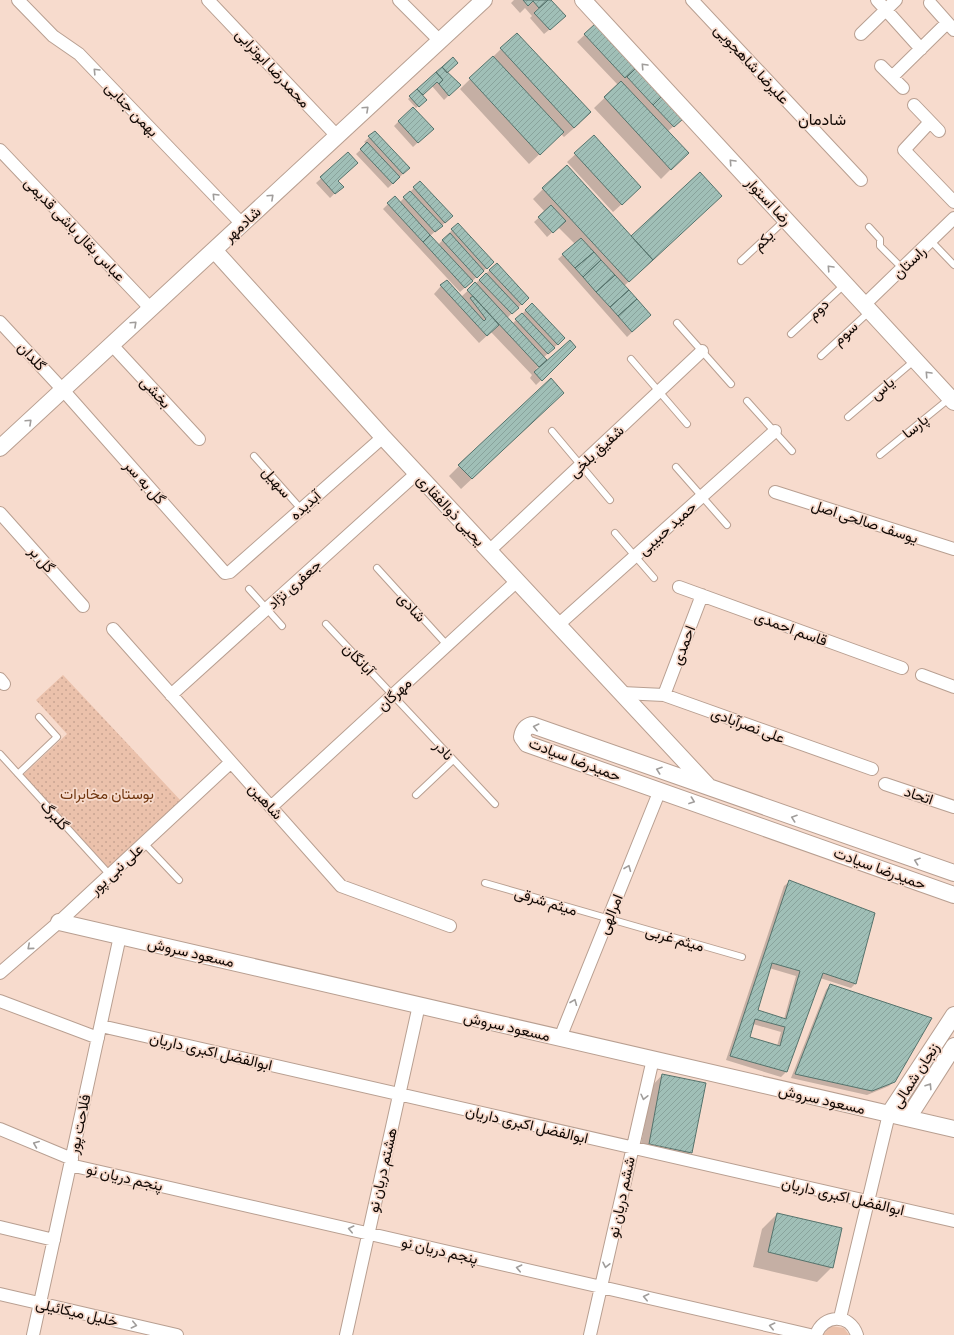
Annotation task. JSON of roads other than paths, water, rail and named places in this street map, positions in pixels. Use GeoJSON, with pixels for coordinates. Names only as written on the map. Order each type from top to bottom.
{"type":"FeatureCollection","features":[{"type":"Feature","properties":{"kind":"street","name":"بهمن جنابی"},"geometry":{"type":"LineString","coordinates":[[18,0],[53,36],[79,54],[242,224]]}},
{"type":"Feature","properties":{"kind":"street","name":"محمدرضا ابوترابی"},"geometry":{"type":"LineString","coordinates":[[208,0],[337,136]]}},
{"type":"Feature","properties":{"kind":"street"},"geometry":{"type":"LineString","coordinates":[[399,0],[440,41]]}},
{"type":"Feature","properties":{"kind":"street","name":"شادمهر"},"geometry":{"type":"LineString","coordinates":[[0,448],[484,0]]}},
{"type":"Feature","properties":{"kind":"street","name":"رضا استوار"},"geometry":{"type":"LineString","coordinates":[[583,0],[952,400]]}},
{"type":"Feature","properties":{"kind":"street","name":"علیرضا شاهجویی"},"geometry":{"type":"LineString","coordinates":[[692,0],[861,180]]}},
{"type":"Feature","properties":{"kind":"street"},"geometry":{"type":"LineString","coordinates":[[876,0],[921,49]]}},
{"type":"Feature","properties":{"kind":"street"},"geometry":{"type":"LineString","coordinates":[[861,34],[896,0]]}},
{"type":"Feature","properties":{"kind":"street"},"geometry":{"type":"LineString","coordinates":[[892,77],[921,49],[951,27],[930,3]]}},
{"type":"Feature","properties":{"kind":"street"},"geometry":{"type":"LineString","coordinates":[[881,66],[903,88]]}},
{"type":"Feature","properties":{"kind":"street"},"geometry":{"type":"LineString","coordinates":[[914,105],[939,131]]}},
{"type":"Feature","properties":{"kind":"street"},"geometry":{"type":"LineString","coordinates":[[930,122],[904,150],[954,202]]}},
{"type":"Feature","properties":{"kind":"street","name":"عباس بقال باشی قدیمی"},"geometry":{"type":"LineString","coordinates":[[0,150],[151,309]]}},
{"type":"Feature","properties":{"kind":"street","name":"راستان"},"geometry":{"type":"LineString","coordinates":[[867,308],[902,268],[954,218]]}},
{"type":"Feature","properties":{"kind":"street","name":"یحیی ذوالفقاری"},"geometry":{"type":"LineString","coordinates":[[214,250],[383,437],[622,693],[688,774],[710,788]]}},
{"type":"Feature","properties":{"kind":"street","name":"گلدان"},"geometry":{"type":"LineString","coordinates":[[0,322],[63,390]]}},
{"type":"Feature","properties":{"kind":"street","name":"بخشی"},"geometry":{"type":"LineString","coordinates":[[112,344],[199,439]]}},
{"type":"Feature","properties":{"kind":"street","name":"شفیق بلخی"},"geometry":{"type":"LineString","coordinates":[[489,551],[702,351]]}},
{"type":"Feature","properties":{"kind":"street","name":"گل به سر"},"geometry":{"type":"LineString","coordinates":[[63,390],[228,573]]}},
{"type":"Feature","properties":{"kind":"street","name":"حمید حبیبی"},"geometry":{"type":"LineString","coordinates":[[558,625],[775,431]]}},
{"type":"Feature","properties":{"kind":"street","name":"آبدیده"},"geometry":{"type":"LineString","coordinates":[[228,573],[383,437]]}},
{"type":"Feature","properties":{"kind":"street","name":"جعفری نژاد"},"geometry":{"type":"LineString","coordinates":[[172,695],[417,473]]}},
{"type":"Feature","properties":{"kind":"street","name":"یوسف صالحی اصل"},"geometry":{"type":"LineString","coordinates":[[775,492],[954,550]]}},
{"type":"Feature","properties":{"kind":"street","name":"گل بر"},"geometry":{"type":"LineString","coordinates":[[0,513],[83,606]]}},
{"type":"Feature","properties":{"kind":"street","name":"مهرگان"},"geometry":{"type":"LineString","coordinates":[[271,807],[517,581]]}},
{"type":"Feature","properties":{"kind":"street","name":"قاسم احمدی"},"geometry":{"type":"LineString","coordinates":[[679,587],[902,668]]}},
{"type":"Feature","properties":{"kind":"street","name":"احمدی"},"geometry":{"type":"LineString","coordinates":[[664,695],[702,595]]}},
{"type":"Feature","properties":{"kind":"street","name":"شاهین"},"geometry":{"type":"LineString","coordinates":[[113,629],[341,886],[450,926]]}},
{"type":"Feature","properties":{"kind":"street"},"geometry":{"type":"LineString","coordinates":[[922,675],[954,687]]}},
{"type":"Feature","properties":{"kind":"street","name":"علی نصرآبادی"},"geometry":{"type":"LineString","coordinates":[[622,693],[664,695],[872,769]]}},
{"type":"Feature","properties":{"kind":"street","name":"حمیدرضا سیادت"},"geometry":{"type":"LineString","coordinates":[[688,774],[532,725],[526,728],[523,732],[522,737],[527,744],[954,895]]}},
{"type":"Feature","properties":{"kind":"street","name":"علی نبی پور"},"geometry":{"type":"LineString","coordinates":[[0,973],[59,922],[231,762]]}},
{"type":"Feature","properties":{"kind":"street","name":"اتحاد"},"geometry":{"type":"LineString","coordinates":[[885,784],[954,806]]}},
{"type":"Feature","properties":{"kind":"street","name":"حمیدرضا سیادت"},"geometry":{"type":"LineString","coordinates":[[710,788],[954,873]]}},
{"type":"Feature","properties":{"kind":"street","name":"امرالهی"},"geometry":{"type":"LineString","coordinates":[[560,1038],[660,790]]}},
{"type":"Feature","properties":{"kind":"street","name":"مسعود سروش"},"geometry":{"type":"LineString","coordinates":[[59,922],[954,1129]]}},
{"type":"Feature","properties":{"kind":"street","name":"فلاحت پور"},"geometry":{"type":"LineString","coordinates":[[33,1335],[120,936]]}},
{"type":"Feature","properties":{"kind":"street","name":"ابوالفضل اکبری داریان"},"geometry":{"type":"LineString","coordinates":[[0,1001],[99,1032],[399,1094],[954,1221]]}},
{"type":"Feature","properties":{"kind":"street","name":"هشتم دریان‌ نو"},"geometry":{"type":"LineString","coordinates":[[346,1335],[419,1005]]}},
{"type":"Feature","properties":{"kind":"street","name":"زنجان شمالی"},"geometry":{"type":"LineString","coordinates":[[889,1114],[954,1015]]}},
{"type":"Feature","properties":{"kind":"street","name":"زنجان شمالی"},"geometry":{"type":"LineString","coordinates":[[908,1118],[954,1046]]}},
{"type":"Feature","properties":{"kind":"street","name":"ششم دریان‌ نو"},"geometry":{"type":"LineString","coordinates":[[590,1335],[653,1059]]}},
{"type":"Feature","properties":{"kind":"street"},"geometry":{"type":"LineString","coordinates":[[840,1318],[889,1114]]}},
{"type":"Feature","properties":{"kind":"street","name":"پنجم دریان‌ نو"},"geometry":{"type":"LineString","coordinates":[[0,1129],[71,1162],[368,1233],[810,1335]]}},
{"type":"Feature","properties":{"kind":"street"},"geometry":{"type":"LineString","coordinates":[[0,1227],[54,1240]]}},
{"type":"Feature","properties":{"kind":"street","name":"خلیل میکائیلی"},"geometry":{"type":"LineString","coordinates":[[0,1294],[177,1335]]}},
{"type":"Feature","properties":{"kind":"street"},"geometry":{"type":"LineString","coordinates":[[816,1335],[822,1325],[827,1321],[840,1318],[852,1324],[857,1335]]}},
{"type":"Feature","properties":{"kind":"lane","name":"یکم"},"geometry":{"type":"LineString","coordinates":[[741,261],[785,219]]}},
{"type":"Feature","properties":{"kind":"lane"},"geometry":{"type":"LineString","coordinates":[[869,228],[880,239],[880,246],[902,268]]}},
{"type":"Feature","properties":{"kind":"lane"},"geometry":{"type":"LineString","coordinates":[[930,241],[954,265]]}},
{"type":"Feature","properties":{"kind":"lane","name":"دوم"},"geometry":{"type":"LineString","coordinates":[[791,334],[845,284]]}},
{"type":"Feature","properties":{"kind":"lane","name":"سوم"},"geometry":{"type":"LineString","coordinates":[[821,356],[867,308]]}},
{"type":"Feature","properties":{"kind":"lane"},"geometry":{"type":"LineString","coordinates":[[677,323],[731,384]]}},
{"type":"Feature","properties":{"kind":"lane"},"geometry":{"type":"LineString","coordinates":[[631,359],[687,424]]}},
{"type":"Feature","properties":{"kind":"lane","name":"یاس"},"geometry":{"type":"LineString","coordinates":[[848,417],[915,360]]}},
{"type":"Feature","properties":{"kind":"lane","name":"پارسا"},"geometry":{"type":"LineString","coordinates":[[880,454],[952,400]]}},
{"type":"Feature","properties":{"kind":"lane"},"geometry":{"type":"LineString","coordinates":[[747,402],[792,451]]}},
{"type":"Feature","properties":{"kind":"lane"},"geometry":{"type":"LineString","coordinates":[[552,431],[610,500]]}},
{"type":"Feature","properties":{"kind":"lane","name":"سهیل"},"geometry":{"type":"LineString","coordinates":[[254,456],[300,509]]}},
{"type":"Feature","properties":{"kind":"lane"},"geometry":{"type":"LineString","coordinates":[[676,467],[727,525]]}},
{"type":"Feature","properties":{"kind":"lane"},"geometry":{"type":"LineString","coordinates":[[615,533],[654,578]]}},
{"type":"Feature","properties":{"kind":"lane","name":"شادی"},"geometry":{"type":"LineString","coordinates":[[377,568],[447,645]]}},
{"type":"Feature","properties":{"kind":"lane"},"geometry":{"type":"LineString","coordinates":[[250,590],[282,626]]}},
{"type":"Feature","properties":{"kind":"lane","name":"آبانگان"},"geometry":{"type":"LineString","coordinates":[[326,624],[393,695]]}},
{"type":"Feature","properties":{"kind":"lane","name":"نادر"},"geometry":{"type":"LineString","coordinates":[[393,695],[495,804]]}},
{"type":"Feature","properties":{"kind":"lane"},"geometry":{"type":"LineString","coordinates":[[18,774],[57,737],[39,717]]}},
{"type":"Feature","properties":{"kind":"lane","name":"گلبرگ"},"geometry":{"type":"LineString","coordinates":[[0,754],[110,875]]}},
{"type":"Feature","properties":{"kind":"lane"},"geometry":{"type":"LineString","coordinates":[[416,795],[453,760]]}},
{"type":"Feature","properties":{"kind":"lane"},"geometry":{"type":"LineString","coordinates":[[144,842],[179,880]]}},
{"type":"Feature","properties":{"kind":"lane","name":"میثم شرقی"},"geometry":{"type":"LineString","coordinates":[[484,882],[608,920]]}},
{"type":"Feature","properties":{"kind":"lane","name":"میثم غربی"},"geometry":{"type":"LineString","coordinates":[[608,920],[742,957]]}},
{"type":"Feature","properties":{"kind":"district","name":"شادمان"},"geometry":{"type":"Point","coordinates":[822,119]}},
{"type":"Feature","properties":{"kind":"park label","name":"بوستان مخابرات"},"geometry":{"type":"Point","coordinates":[107,793]}}]}
